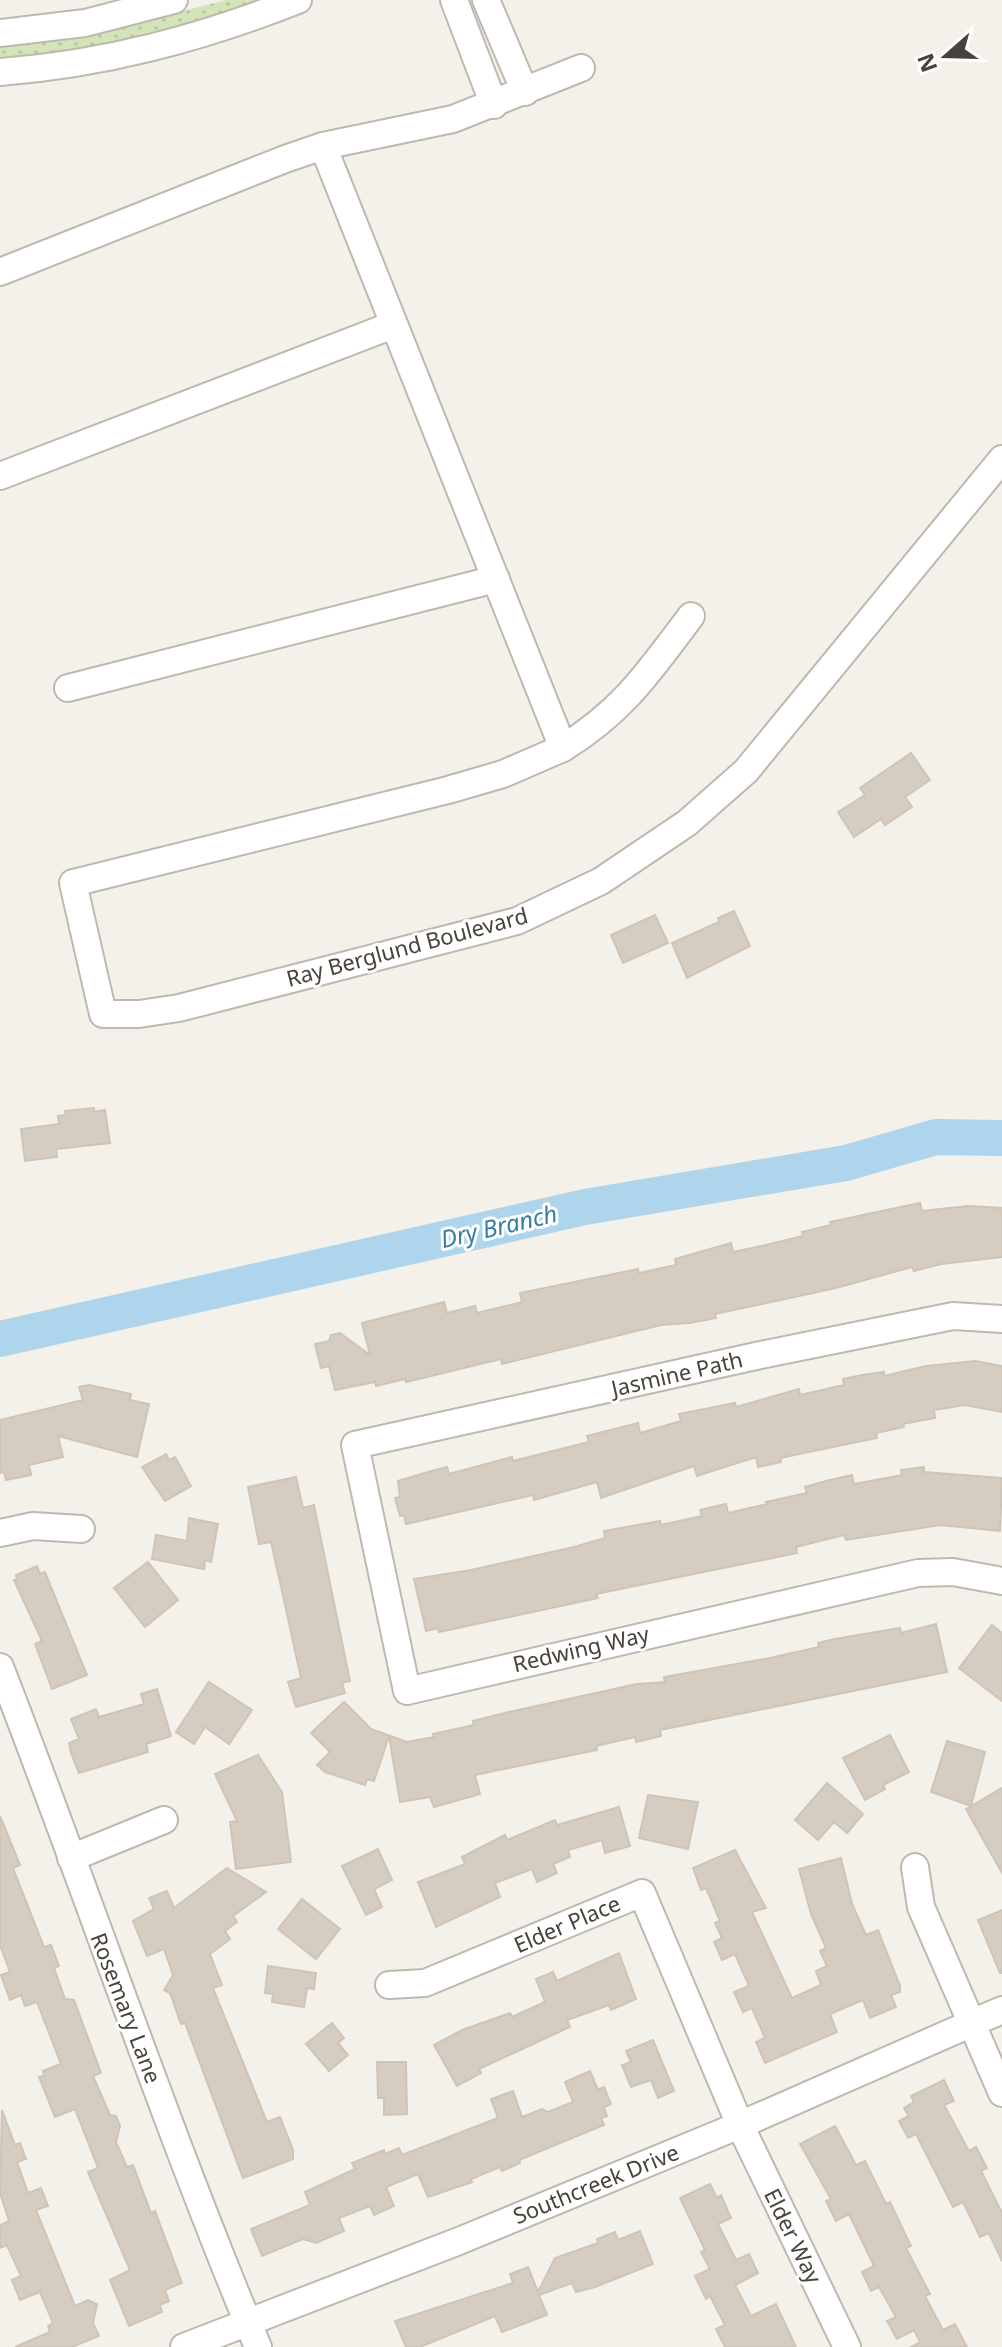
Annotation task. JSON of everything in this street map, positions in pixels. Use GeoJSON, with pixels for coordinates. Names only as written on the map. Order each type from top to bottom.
{"type":"FeatureCollection","features":[{"type":"Feature","properties":{"kind":"street"},"geometry":{"type":"LineString","coordinates":[[0,33],[85,23],[174,0]]}},
{"type":"Feature","properties":{"kind":"street"},"geometry":{"type":"LineString","coordinates":[[0,72],[124,56],[180,42],[298,0]]}},
{"type":"Feature","properties":{"kind":"street"},"geometry":{"type":"LineString","coordinates":[[454,0],[494,105]]}},
{"type":"Feature","properties":{"kind":"street"},"geometry":{"type":"LineString","coordinates":[[486,0],[525,92]]}},
{"type":"Feature","properties":{"kind":"street"},"geometry":{"type":"LineString","coordinates":[[471,41],[498,30]]}},
{"type":"Feature","properties":{"kind":"street"},"geometry":{"type":"LineString","coordinates":[[0,272],[323,146],[453,119],[581,68]]}},
{"type":"Feature","properties":{"kind":"street"},"geometry":{"type":"LineString","coordinates":[[323,146],[563,748],[599,725],[630,696],[691,616]]}},
{"type":"Feature","properties":{"kind":"street"},"geometry":{"type":"LineString","coordinates":[[0,476],[393,325]]}},
{"type":"Feature","properties":{"kind":"street","name":"Ray Berglund Boulevard"},"geometry":{"type":"LineString","coordinates":[[563,748],[537,762],[475,782],[73,883],[103,1014],[139,1014],[179,1008],[517,921],[601,881],[687,823],[746,771],[1002,459]]}},
{"type":"Feature","properties":{"kind":"street"},"geometry":{"type":"LineString","coordinates":[[68,688],[496,579]]}},
{"type":"Feature","properties":{"kind":"street","name":"Jasmine Path"},"geometry":{"type":"LineString","coordinates":[[355,1445],[756,1356],[953,1316],[1002,1319]]}},
{"type":"Feature","properties":{"kind":"street","name":"Redwing Way"},"geometry":{"type":"LineString","coordinates":[[355,1445],[407,1691],[918,1573],[953,1572],[1002,1581]]}},
{"type":"Feature","properties":{"kind":"street"},"geometry":{"type":"LineString","coordinates":[[0,1533],[33,1526],[81,1529]]}},
{"type":"Feature","properties":{"kind":"street","name":"Rosemary Lane"},"geometry":{"type":"LineString","coordinates":[[0,1667],[258,2347]]}},
{"type":"Feature","properties":{"kind":"street"},"geometry":{"type":"LineString","coordinates":[[71,1858],[164,1820]]}},
{"type":"Feature","properties":{"kind":"street"},"geometry":{"type":"LineString","coordinates":[[915,1867],[921,1907],[1002,2093]]}},
{"type":"Feature","properties":{"kind":"street","name":"Elder Place"},"geometry":{"type":"LineString","coordinates":[[389,1985],[425,1983],[642,1893],[740,2125]]}},
{"type":"Feature","properties":{"kind":"street","name":"Southcreek Drive"},"geometry":{"type":"LineString","coordinates":[[184,2347],[459,2241],[740,2125],[1002,2010]]}},
{"type":"Feature","properties":{"kind":"street","name":"Elder Way"},"geometry":{"type":"LineString","coordinates":[[740,2125],[847,2347]]}},
{"type":"Feature","properties":{"kind":"green space"},"geometry":{"type":"Polygon","coordinates":[[[226,0],[275,0],[102,50],[0,61],[0,46],[120,27],[226,0]]]}},
{"type":"Feature","properties":{"kind":"building"},"geometry":{"type":"Polygon","coordinates":[[[911,753],[930,780],[905,797],[912,807],[885,825],[881,819],[854,837],[838,812],[865,795],[860,788],[911,753]]]}},
{"type":"Feature","properties":{"kind":"building"},"geometry":{"type":"Polygon","coordinates":[[[734,911],[750,946],[687,978],[672,943],[719,922],[718,918],[734,911]]]}},
{"type":"Feature","properties":{"kind":"building"},"geometry":{"type":"Polygon","coordinates":[[[655,915],[668,943],[623,963],[611,935],[655,915]]]}},
{"type":"Feature","properties":{"kind":"building"},"geometry":{"type":"Polygon","coordinates":[[[94,1108],[94,1112],[105,1110],[110,1143],[56,1149],[57,1157],[25,1161],[21,1129],[59,1124],[58,1116],[66,1115],[65,1111],[94,1108]]]}},
{"type":"Feature","properties":{"kind":"building"},"geometry":{"type":"Polygon","coordinates":[[[920,1203],[922,1211],[968,1206],[1002,1208],[1002,1257],[941,1264],[914,1271],[912,1267],[836,1288],[715,1314],[716,1318],[661,1325],[502,1364],[501,1359],[406,1382],[405,1379],[376,1386],[375,1382],[335,1390],[329,1366],[321,1368],[315,1344],[329,1341],[331,1335],[340,1333],[370,1355],[362,1323],[444,1302],[447,1313],[475,1306],[477,1313],[522,1302],[520,1293],[638,1269],[639,1273],[676,1265],[675,1259],[731,1243],[733,1252],[766,1245],[803,1236],[802,1232],[831,1225],[830,1222],[920,1203]]]}},
{"type":"Feature","properties":{"kind":"building"},"geometry":{"type":"Polygon","coordinates":[[[975,1361],[1002,1366],[1002,1412],[965,1405],[934,1410],[935,1418],[876,1433],[877,1438],[780,1458],[781,1462],[758,1467],[756,1457],[697,1476],[694,1466],[601,1498],[597,1482],[534,1500],[533,1495],[406,1524],[404,1515],[400,1516],[395,1498],[400,1497],[398,1481],[447,1467],[449,1474],[512,1457],[513,1461],[589,1442],[587,1436],[638,1423],[640,1433],[681,1421],[679,1414],[735,1403],[736,1407],[799,1389],[800,1395],[844,1385],[843,1379],[862,1375],[884,1372],[884,1376],[926,1366],[975,1361]]]}},
{"type":"Feature","properties":{"kind":"building"},"geometry":{"type":"Polygon","coordinates":[[[89,1385],[131,1394],[130,1400],[149,1404],[137,1457],[58,1436],[63,1457],[29,1465],[31,1475],[6,1480],[4,1472],[0,1473],[0,1420],[83,1400],[79,1387],[89,1385]]]}},
{"type":"Feature","properties":{"kind":"building"},"geometry":{"type":"Polygon","coordinates":[[[166,1454],[169,1460],[175,1457],[191,1486],[165,1501],[142,1467],[166,1454]]]}},
{"type":"Feature","properties":{"kind":"building"},"geometry":{"type":"Polygon","coordinates":[[[924,1467],[924,1472],[1002,1478],[1000,1531],[940,1525],[846,1540],[844,1535],[796,1547],[797,1553],[596,1594],[598,1598],[439,1632],[438,1628],[426,1631],[414,1579],[574,1547],[605,1538],[604,1531],[660,1521],[661,1525],[702,1516],[700,1510],[726,1504],[728,1513],[767,1504],[807,1493],[805,1487],[852,1475],[854,1484],[902,1475],[901,1470],[924,1467]]]}},
{"type":"Feature","properties":{"kind":"building"},"geometry":{"type":"Polygon","coordinates":[[[296,1477],[303,1508],[314,1505],[350,1681],[342,1683],[345,1693],[296,1707],[288,1682],[301,1678],[271,1542],[259,1544],[248,1487],[296,1477]]]}},
{"type":"Feature","properties":{"kind":"building"},"geometry":{"type":"Polygon","coordinates":[[[189,1518],[218,1524],[211,1562],[205,1560],[204,1569],[152,1559],[156,1535],[187,1541],[189,1518]]]}},
{"type":"Feature","properties":{"kind":"building"},"geometry":{"type":"Polygon","coordinates":[[[148,1562],[178,1600],[145,1627],[114,1588],[148,1562]]]}},
{"type":"Feature","properties":{"kind":"building"},"geometry":{"type":"Polygon","coordinates":[[[37,1566],[40,1574],[45,1572],[87,1675],[52,1689],[35,1644],[42,1641],[14,1580],[17,1579],[16,1575],[37,1566]]]}},
{"type":"Feature","properties":{"kind":"building"},"geometry":{"type":"Polygon","coordinates":[[[936,1624],[947,1672],[660,1730],[661,1736],[636,1742],[635,1737],[596,1746],[597,1750],[475,1775],[480,1794],[434,1807],[430,1797],[400,1802],[389,1736],[374,1781],[367,1779],[365,1785],[325,1772],[317,1765],[330,1752],[311,1733],[344,1702],[371,1729],[407,1742],[434,1737],[433,1734],[474,1725],[473,1721],[509,1712],[637,1684],[665,1682],[664,1677],[770,1658],[819,1647],[818,1643],[835,1639],[900,1628],[901,1633],[936,1624]]]}},
{"type":"Feature","properties":{"kind":"building"},"geometry":{"type":"Polygon","coordinates":[[[992,1625],[1002,1633],[1002,1701],[959,1668],[992,1625]]]}},
{"type":"Feature","properties":{"kind":"building"},"geometry":{"type":"Polygon","coordinates":[[[209,1682],[252,1710],[229,1744],[205,1727],[194,1744],[176,1732],[209,1682]]]}},
{"type":"Feature","properties":{"kind":"building"},"geometry":{"type":"Polygon","coordinates":[[[157,1689],[171,1736],[146,1744],[148,1752],[79,1773],[69,1743],[79,1739],[71,1719],[96,1709],[99,1717],[144,1704],[141,1694],[157,1689]]]}},
{"type":"Feature","properties":{"kind":"building"},"geometry":{"type":"Polygon","coordinates":[[[890,1735],[909,1772],[883,1785],[885,1789],[865,1800],[843,1758],[890,1735]]]}},
{"type":"Feature","properties":{"kind":"building"},"geometry":{"type":"Polygon","coordinates":[[[947,1741],[985,1752],[971,1806],[931,1792],[947,1741]]]}},
{"type":"Feature","properties":{"kind":"building"},"geometry":{"type":"Polygon","coordinates":[[[258,1755],[282,1792],[291,1862],[236,1869],[230,1822],[237,1821],[215,1774],[258,1755]]]}},
{"type":"Feature","properties":{"kind":"building"},"geometry":{"type":"Polygon","coordinates":[[[827,1783],[863,1814],[847,1833],[834,1822],[818,1840],[795,1820],[827,1783]]]}},
{"type":"Feature","properties":{"kind":"building"},"geometry":{"type":"Polygon","coordinates":[[[1002,1788],[1002,1873],[966,1809],[1002,1788]]]}},
{"type":"Feature","properties":{"kind":"building"},"geometry":{"type":"Polygon","coordinates":[[[648,1795],[698,1802],[688,1849],[639,1838],[648,1795]]]}},
{"type":"Feature","properties":{"kind":"building"},"geometry":{"type":"Polygon","coordinates":[[[619,1807],[630,1846],[605,1853],[602,1840],[568,1850],[570,1857],[553,1864],[557,1873],[537,1882],[532,1869],[495,1883],[500,1897],[436,1927],[418,1882],[465,1864],[462,1857],[505,1835],[507,1840],[555,1820],[557,1825],[619,1807]]]}},
{"type":"Feature","properties":{"kind":"building"},"geometry":{"type":"Polygon","coordinates":[[[0,1816],[20,1865],[13,1868],[44,1947],[51,1945],[59,1966],[54,1968],[65,1999],[74,2000],[101,2073],[93,2076],[110,2115],[116,2116],[120,2126],[116,2142],[127,2167],[133,2165],[151,2213],[155,2211],[182,2283],[165,2290],[169,2301],[160,2305],[162,2312],[129,2326],[110,2280],[130,2270],[88,2172],[98,2168],[75,2109],[55,2117],[39,2077],[44,2076],[43,2071],[61,2064],[37,2002],[25,2006],[21,1995],[10,2000],[1,1975],[10,1972],[0,1945],[0,1816]]]}},
{"type":"Feature","properties":{"kind":"building"},"geometry":{"type":"Polygon","coordinates":[[[378,1849],[392,1880],[374,1889],[382,1907],[366,1915],[342,1866],[378,1849]]]}},
{"type":"Feature","properties":{"kind":"building"},"geometry":{"type":"Polygon","coordinates":[[[735,1850],[766,1908],[752,1912],[792,1998],[821,1985],[816,1971],[827,1966],[820,1951],[826,1948],[811,1914],[799,1869],[841,1858],[852,1904],[866,1935],[878,1930],[900,1986],[900,1992],[891,1995],[896,2007],[870,2018],[863,2000],[830,2014],[837,2032],[765,2063],[756,2042],[765,2038],[752,2008],[743,2012],[734,1992],[749,1986],[735,1954],[722,1960],[714,1942],[722,1938],[715,1923],[720,1921],[706,1888],[701,1890],[693,1868],[735,1850]]]}},
{"type":"Feature","properties":{"kind":"building"},"geometry":{"type":"Polygon","coordinates":[[[227,1868],[266,1892],[233,1916],[237,1922],[225,1931],[230,1939],[210,1954],[222,1985],[213,1988],[267,2122],[280,2117],[293,2150],[293,2159],[243,2178],[185,2023],[181,2024],[170,1993],[164,1990],[173,1975],[164,1949],[147,1956],[133,1921],[154,1909],[149,1898],[167,1891],[174,1908],[227,1868]]]}},
{"type":"Feature","properties":{"kind":"building"},"geometry":{"type":"Polygon","coordinates":[[[302,1899],[340,1929],[316,1959],[278,1929],[302,1899]]]}},
{"type":"Feature","properties":{"kind":"building"},"geometry":{"type":"Polygon","coordinates":[[[1002,1910],[1002,1973],[1000,1973],[978,1920],[1002,1910]]]}},
{"type":"Feature","properties":{"kind":"building"},"geometry":{"type":"Polygon","coordinates":[[[619,1953],[636,1999],[611,2010],[609,2005],[567,2020],[570,2027],[479,2069],[481,2073],[457,2086],[434,2045],[462,2030],[510,2013],[512,2017],[545,2002],[536,1979],[553,1972],[557,1981],[619,1953]]]}},
{"type":"Feature","properties":{"kind":"building"},"geometry":{"type":"Polygon","coordinates":[[[268,1966],[316,1973],[314,1989],[307,1988],[304,2007],[272,2002],[273,1994],[265,1993],[268,1966]]]}},
{"type":"Feature","properties":{"kind":"building"},"geometry":{"type":"Polygon","coordinates":[[[332,2023],[344,2038],[338,2043],[348,2055],[329,2071],[306,2044],[332,2023]]]}},
{"type":"Feature","properties":{"kind":"building"},"geometry":{"type":"Polygon","coordinates":[[[653,2040],[674,2091],[658,2098],[651,2080],[631,2087],[622,2065],[631,2062],[626,2051],[653,2040]]]}},
{"type":"Feature","properties":{"kind":"building"},"geometry":{"type":"Polygon","coordinates":[[[377,2062],[406,2062],[407,2114],[384,2115],[384,2098],[378,2098],[377,2062]]]}},
{"type":"Feature","properties":{"kind":"building"},"geometry":{"type":"Polygon","coordinates":[[[590,2071],[598,2090],[604,2087],[611,2104],[604,2107],[607,2116],[601,2118],[604,2125],[519,2160],[520,2163],[502,2171],[500,2167],[471,2179],[472,2182],[428,2197],[418,2174],[386,2187],[394,2206],[374,2215],[370,2206],[339,2218],[344,2231],[316,2243],[303,2239],[262,2256],[251,2229],[310,2205],[305,2192],[355,2169],[352,2163],[384,2150],[385,2154],[399,2148],[402,2155],[498,2118],[491,2099],[513,2091],[522,2117],[542,2109],[548,2112],[573,2102],[565,2082],[590,2071]]]}},
{"type":"Feature","properties":{"kind":"building"},"geometry":{"type":"Polygon","coordinates":[[[944,2080],[954,2101],[944,2105],[969,2151],[976,2147],[987,2168],[981,2171],[1002,2213],[1002,2261],[989,2233],[980,2237],[963,2202],[953,2207],[916,2134],[908,2138],[899,2121],[909,2116],[904,2108],[914,2102],[911,2096],[944,2080]]]}},
{"type":"Feature","properties":{"kind":"building"},"geometry":{"type":"Polygon","coordinates":[[[2,2110],[15,2145],[20,2143],[26,2159],[17,2162],[28,2193],[41,2188],[48,2206],[36,2210],[75,2306],[88,2300],[97,2304],[93,2323],[99,2336],[72,2347],[15,2347],[50,2332],[48,2326],[53,2323],[40,2292],[20,2300],[12,2280],[21,2276],[7,2245],[0,2248],[0,2225],[9,2221],[0,2193],[2,2110]]]}},
{"type":"Feature","properties":{"kind":"building"},"geometry":{"type":"Polygon","coordinates":[[[835,2126],[856,2165],[865,2161],[886,2204],[890,2202],[911,2246],[906,2248],[930,2294],[925,2296],[943,2330],[955,2324],[967,2347],[911,2347],[920,2342],[914,2330],[897,2339],[887,2321],[896,2317],[879,2287],[871,2291],[862,2272],[874,2266],[849,2214],[836,2221],[826,2201],[831,2199],[800,2144],[835,2126]]]}},
{"type":"Feature","properties":{"kind":"building"},"geometry":{"type":"Polygon","coordinates":[[[710,2184],[717,2198],[721,2195],[731,2218],[718,2224],[736,2260],[749,2254],[758,2273],[735,2285],[751,2316],[776,2304],[796,2347],[725,2347],[716,2329],[725,2325],[710,2296],[706,2299],[695,2276],[710,2269],[701,2252],[705,2250],[680,2198],[710,2184]]]}},
{"type":"Feature","properties":{"kind":"building"},"geometry":{"type":"Polygon","coordinates":[[[640,2231],[653,2264],[595,2287],[576,2292],[572,2283],[539,2295],[547,2315],[502,2332],[495,2316],[420,2347],[406,2347],[395,2321],[513,2283],[510,2274],[528,2267],[538,2292],[555,2258],[598,2243],[597,2239],[615,2232],[618,2240],[640,2231]]]}},
{"type":"Feature","properties":{"kind":"waterway","name":"Dry Branch"},"geometry":{"type":"LineString","coordinates":[[0,1339],[585,1207],[846,1163],[936,1137],[1002,1138]]}}]}
